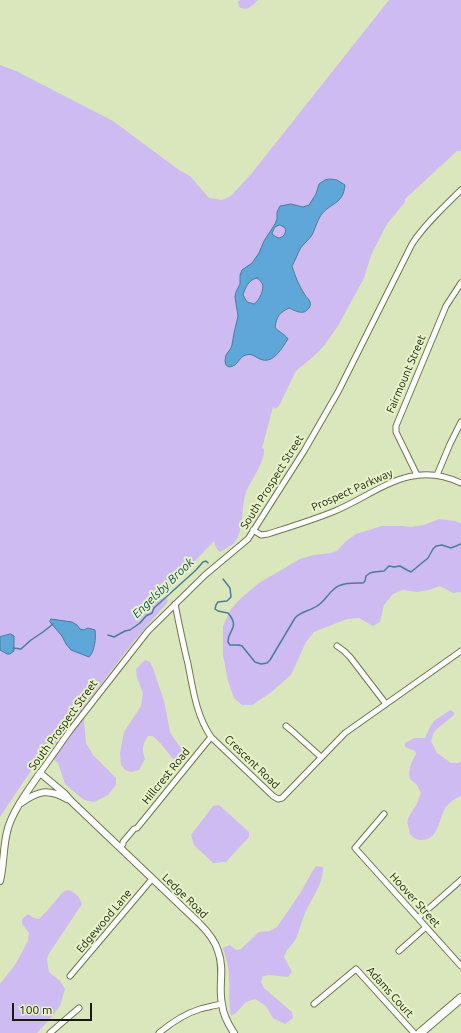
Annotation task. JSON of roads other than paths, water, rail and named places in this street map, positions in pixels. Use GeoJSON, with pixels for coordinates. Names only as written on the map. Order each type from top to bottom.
{"type":"FeatureCollection","features":[{"type":"Feature","properties":{"kind":"main road"},"geometry":{"type":"LineString","coordinates":[[420,1033],[461,998]]}},
{"type":"Feature","properties":{"kind":"street","name":"South Prospect Street"},"geometry":{"type":"LineString","coordinates":[[0,881],[7,831],[24,795],[69,732],[148,631],[205,575],[248,539],[304,451],[338,392],[412,244],[427,224],[461,190]]}},
{"type":"Feature","properties":{"kind":"street","name":"Fairmount Street"},"geometry":{"type":"LineString","coordinates":[[417,475],[396,432],[396,426],[446,306],[461,283]]}},
{"type":"Feature","properties":{"kind":"street"},"geometry":{"type":"LineString","coordinates":[[437,475],[461,422]]}},
{"type":"Feature","properties":{"kind":"street","name":"Prospect Parkway"},"geometry":{"type":"LineString","coordinates":[[253,530],[261,535],[268,534],[322,516],[410,476],[424,474],[437,475],[444,476],[461,483]]}},
{"type":"Feature","properties":{"kind":"street","name":"Crescent Road"},"geometry":{"type":"LineString","coordinates":[[175,604],[195,702],[201,720],[211,736],[273,796],[278,799],[282,798],[345,733],[461,651]]}},
{"type":"Feature","properties":{"kind":"street"},"geometry":{"type":"LineString","coordinates":[[337,646],[347,653],[386,704]]}},
{"type":"Feature","properties":{"kind":"street"},"geometry":{"type":"LineString","coordinates":[[286,726],[321,757]]}},
{"type":"Feature","properties":{"kind":"street","name":"Hillcrest Road"},"geometry":{"type":"LineString","coordinates":[[122,846],[126,844],[136,832],[137,828],[211,736]]}},
{"type":"Feature","properties":{"kind":"street","name":"Ledge Road"},"geometry":{"type":"LineString","coordinates":[[40,773],[122,846],[152,879],[199,923],[213,940],[221,962],[221,1004],[225,1016],[234,1033]]}},
{"type":"Feature","properties":{"kind":"street","name":"Ledge Road"},"geometry":{"type":"LineString","coordinates":[[20,804],[32,796],[42,792],[53,792],[71,801]]}},
{"type":"Feature","properties":{"kind":"street","name":"Hoover Street"},"geometry":{"type":"LineString","coordinates":[[384,814],[355,848],[461,966]]}},
{"type":"Feature","properties":{"kind":"street","name":"Edgewood Lane"},"geometry":{"type":"LineString","coordinates":[[70,976],[152,879]]}},
{"type":"Feature","properties":{"kind":"street"},"geometry":{"type":"LineString","coordinates":[[418,918],[461,880]]}},
{"type":"Feature","properties":{"kind":"street"},"geometry":{"type":"LineString","coordinates":[[399,951],[426,927]]}},
{"type":"Feature","properties":{"kind":"street","name":"Adams Court"},"geometry":{"type":"LineString","coordinates":[[314,1004],[356,969],[414,1033]]}},
{"type":"Feature","properties":{"kind":"street"},"geometry":{"type":"LineString","coordinates":[[159,1033],[191,1012],[221,1004]]}},
{"type":"Feature","properties":{"kind":"street"},"geometry":{"type":"LineString","coordinates":[[50,1033],[79,1008]]}},
{"type":"Feature","properties":{"kind":"water"},"geometry":{"type":"Polygon","coordinates":[[[325,180],[337,180],[345,185],[344,191],[339,200],[321,215],[312,235],[300,249],[292,266],[299,285],[310,301],[310,307],[304,312],[289,308],[279,315],[275,327],[288,339],[277,355],[273,358],[265,360],[252,355],[243,356],[235,365],[229,367],[226,365],[225,361],[226,355],[232,345],[238,316],[235,297],[240,284],[240,275],[242,270],[252,263],[259,253],[264,241],[275,224],[277,212],[280,206],[291,204],[303,207],[309,205],[316,194],[319,184],[325,180]],[[280,225],[275,227],[272,233],[278,238],[283,236],[285,233],[285,228],[280,225]],[[257,278],[250,282],[243,295],[247,302],[254,304],[260,298],[263,288],[262,283],[257,278]]]}},
{"type":"Feature","properties":{"kind":"water"},"geometry":{"type":"Polygon","coordinates":[[[51,619],[72,622],[80,629],[84,630],[88,628],[95,630],[95,644],[89,657],[71,650],[50,622],[51,619]]]}},
{"type":"Feature","properties":{"kind":"water"},"geometry":{"type":"Polygon","coordinates":[[[11,634],[14,636],[14,651],[7,654],[0,650],[0,637],[11,634]]]}},
{"type":"Feature","properties":{"kind":"waterway","name":"Engelsby Brook"},"geometry":{"type":"LineString","coordinates":[[223,579],[230,588],[231,597],[227,601],[218,602],[215,609],[228,613],[232,618],[233,626],[228,642],[230,645],[242,646],[255,662],[261,664],[267,663],[270,660],[295,618],[300,614],[314,608],[336,587],[347,584],[363,583],[366,576],[370,573],[384,571],[389,566],[400,566],[411,572],[428,558],[436,546],[442,545],[451,548],[461,544]]}},
{"type":"Feature","properties":{"kind":"waterway","name":"Engelsby Brook"},"geometry":{"type":"LineString","coordinates":[[108,635],[114,637],[130,630],[140,623],[203,562],[206,561],[208,563]]}},
{"type":"Feature","properties":{"kind":"waterway"},"geometry":{"type":"LineString","coordinates":[[13,648],[21,649],[53,624]]}}]}
